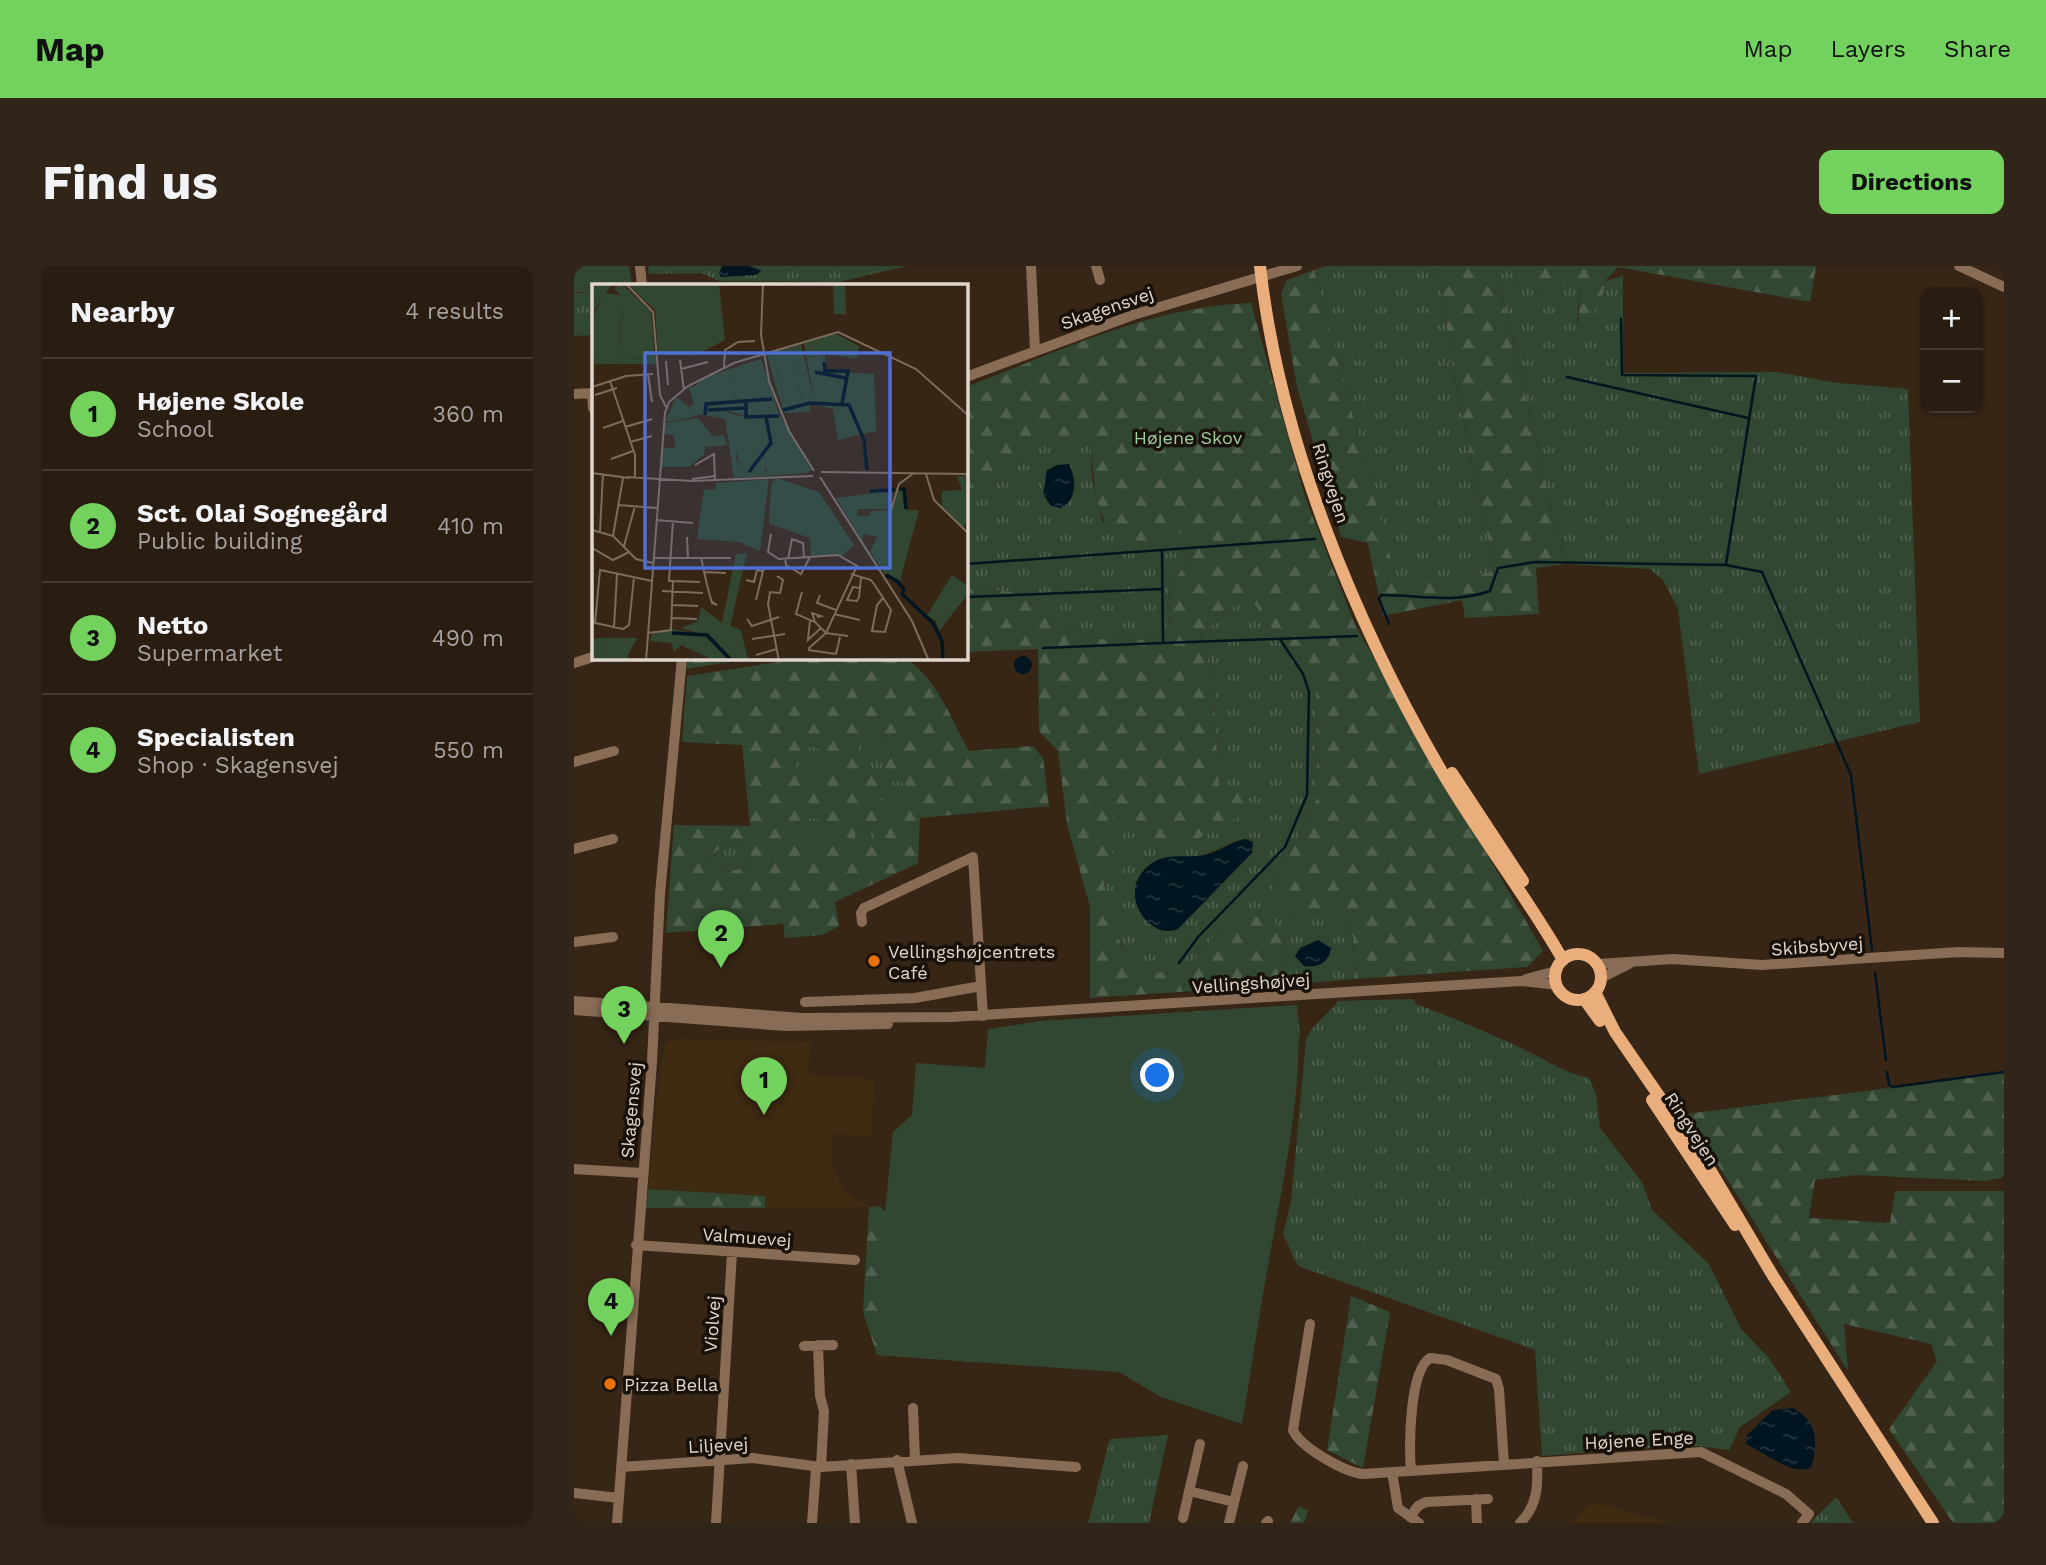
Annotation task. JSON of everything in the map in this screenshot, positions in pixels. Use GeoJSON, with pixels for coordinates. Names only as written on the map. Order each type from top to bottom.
{"type":"FeatureCollection","features":[{"type":"Feature","properties":{"kind":"main road","name":"Ringvejen"},"geometry":{"type":"LineString","coordinates":[[1261,271],[1283,386],[1307,470],[1343,570],[1414,723],[1474,826],[1538,918],[1561,968]]}},
{"type":"Feature","properties":{"kind":"main road"},"geometry":{"type":"LineString","coordinates":[[1586,955],[1598,964],[1601,978],[1590,996],[1566,996],[1561,968],[1586,955]]}},
{"type":"Feature","properties":{"kind":"main road","name":"Ringvejen"},"geometry":{"type":"LineString","coordinates":[[1590,996],[1712,1173],[1773,1276],[1933,1523]]}},
{"type":"Feature","properties":{"kind":"street"},"geometry":{"type":"LineString","coordinates":[[640,266],[642,284]]}},
{"type":"Feature","properties":{"kind":"street"},"geometry":{"type":"LineString","coordinates":[[1031,266],[1035,350]]}},
{"type":"Feature","properties":{"kind":"street"},"geometry":{"type":"LineString","coordinates":[[1096,266],[1100,280]]}},
{"type":"Feature","properties":{"kind":"street","name":"Skagensvej"},"geometry":{"type":"LineString","coordinates":[[968,376],[1261,271],[1297,266]]}},
{"type":"Feature","properties":{"kind":"street"},"geometry":{"type":"LineString","coordinates":[[1959,266],[2004,287]]}},
{"type":"Feature","properties":{"kind":"street"},"geometry":{"type":"LineString","coordinates":[[574,394],[592,393]]}},
{"type":"Feature","properties":{"kind":"street"},"geometry":{"type":"LineString","coordinates":[[574,663],[592,657]]}},
{"type":"Feature","properties":{"kind":"street","name":"Skagensvej"},"geometry":{"type":"LineString","coordinates":[[617,1523],[654,1013],[660,894],[682,660]]}},
{"type":"Feature","properties":{"kind":"street"},"geometry":{"type":"LineString","coordinates":[[574,762],[614,751]]}},
{"type":"Feature","properties":{"kind":"street"},"geometry":{"type":"LineString","coordinates":[[574,849],[613,839]]}},
{"type":"Feature","properties":{"kind":"street"},"geometry":{"type":"LineString","coordinates":[[862,922],[861,912],[864,908],[973,857],[983,1016]]}},
{"type":"Feature","properties":{"kind":"street"},"geometry":{"type":"LineString","coordinates":[[574,942],[613,937]]}},
{"type":"Feature","properties":{"kind":"street","name":"Skibsbyvej"},"geometry":{"type":"LineString","coordinates":[[1598,964],[1681,959],[1762,965],[1959,952],[2004,953]]}},
{"type":"Feature","properties":{"kind":"street","name":"Skibsbyvej"},"geometry":{"type":"LineString","coordinates":[[1601,978],[1633,962]]}},
{"type":"Feature","properties":{"kind":"street","name":"Vellingshøjvej"},"geometry":{"type":"LineString","coordinates":[[574,1010],[846,1027],[937,1021],[952,1017],[1521,981],[1561,968]]}},
{"type":"Feature","properties":{"kind":"street"},"geometry":{"type":"LineString","coordinates":[[806,1002],[922,998],[981,986]]}},
{"type":"Feature","properties":{"kind":"street","name":"Vellingshøjvej"},"geometry":{"type":"LineString","coordinates":[[574,1001],[654,1013]]}},
{"type":"Feature","properties":{"kind":"street"},"geometry":{"type":"LineString","coordinates":[[574,1169],[642,1173]]}},
{"type":"Feature","properties":{"kind":"street","name":"Valmuevej"},"geometry":{"type":"LineString","coordinates":[[636,1245],[855,1260]]}},
{"type":"Feature","properties":{"kind":"street","name":"Violvej"},"geometry":{"type":"LineString","coordinates":[[716,1523],[732,1252]]}},
{"type":"Feature","properties":{"kind":"street","name":"Højene Enge"},"geometry":{"type":"LineString","coordinates":[[1310,1324],[1293,1422],[1296,1437],[1353,1473],[1701,1452],[1786,1494],[1805,1519]]}},
{"type":"Feature","properties":{"kind":"street"},"geometry":{"type":"LineString","coordinates":[[812,1523],[824,1411],[818,1345]]}},
{"type":"Feature","properties":{"kind":"street"},"geometry":{"type":"LineString","coordinates":[[804,1346],[833,1345]]}},
{"type":"Feature","properties":{"kind":"street"},"geometry":{"type":"LineString","coordinates":[[1411,1471],[1408,1435],[1420,1370],[1430,1358],[1447,1360],[1496,1379],[1504,1464]]}},
{"type":"Feature","properties":{"kind":"street"},"geometry":{"type":"LineString","coordinates":[[913,1408],[915,1459]]}},
{"type":"Feature","properties":{"kind":"street"},"geometry":{"type":"LineString","coordinates":[[1183,1518],[1200,1444]]}},
{"type":"Feature","properties":{"kind":"street","name":"Liljevej"},"geometry":{"type":"LineString","coordinates":[[621,1467],[719,1460],[774,1460],[818,1467],[958,1458],[1076,1467]]}},
{"type":"Feature","properties":{"kind":"street"},"geometry":{"type":"LineString","coordinates":[[897,1460],[912,1523]]}},
{"type":"Feature","properties":{"kind":"street"},"geometry":{"type":"LineString","coordinates":[[1520,1523],[1534,1505],[1538,1490],[1537,1461]]}},
{"type":"Feature","properties":{"kind":"street"},"geometry":{"type":"LineString","coordinates":[[851,1464],[855,1523]]}},
{"type":"Feature","properties":{"kind":"street"},"geometry":{"type":"LineString","coordinates":[[1229,1523],[1243,1466]]}},
{"type":"Feature","properties":{"kind":"street"},"geometry":{"type":"LineString","coordinates":[[1392,1472],[1394,1500],[1398,1508],[1415,1520],[1418,1506],[1426,1502],[1488,1499]]}},
{"type":"Feature","properties":{"kind":"street"},"geometry":{"type":"LineString","coordinates":[[1189,1491],[1234,1502]]}},
{"type":"Feature","properties":{"kind":"street"},"geometry":{"type":"LineString","coordinates":[[574,1493],[619,1498]]}},
{"type":"Feature","properties":{"kind":"street"},"geometry":{"type":"LineString","coordinates":[[1476,1499],[1477,1523]]}},
{"type":"Feature","properties":{"kind":"shaded area"},"geometry":{"type":"Polygon","coordinates":[[[672,1039],[811,1042],[808,1075],[875,1079],[871,1137],[833,1133],[831,1164],[845,1191],[869,1207],[765,1208],[764,1196],[648,1189],[665,1046],[672,1039]]]}},
{"type":"Feature","properties":{"kind":"shaded area"},"geometry":{"type":"Polygon","coordinates":[[[1591,1502],[1672,1523],[1572,1523],[1591,1502]]]}},
{"type":"Feature","properties":{"kind":"green space"},"geometry":{"type":"Polygon","coordinates":[[[574,266],[629,266],[632,284],[592,284],[592,292],[574,292],[574,266]]]}},
{"type":"Feature","properties":{"kind":"green space"},"geometry":{"type":"Polygon","coordinates":[[[648,266],[907,266],[839,282],[719,281],[701,273],[649,274],[648,266]]]}},
{"type":"Feature","properties":{"kind":"green space"},"geometry":{"type":"Polygon","coordinates":[[[1327,266],[1438,266],[1453,370],[1495,571],[1399,590],[1314,270],[1327,266]]]}},
{"type":"Feature","properties":{"kind":"green space"},"geometry":{"type":"Polygon","coordinates":[[[1438,266],[1495,266],[1565,564],[1536,568],[1539,614],[1465,618],[1462,600],[1383,616],[1368,543],[1341,537],[1297,387],[1281,294],[1287,280],[1314,270],[1399,589],[1495,571],[1453,370],[1438,266]]]}},
{"type":"Feature","properties":{"kind":"green space"},"geometry":{"type":"Polygon","coordinates":[[[1495,266],[1515,266],[1519,284],[1533,289],[1580,285],[1577,323],[1602,300],[1605,281],[1623,276],[1623,373],[1778,372],[1837,383],[1908,389],[1920,722],[1699,774],[1678,609],[1663,580],[1650,569],[1565,564],[1495,266]]]}},
{"type":"Feature","properties":{"kind":"green space"},"geometry":{"type":"Polygon","coordinates":[[[1515,266],[1816,266],[1810,302],[1618,267],[1605,281],[1602,300],[1583,327],[1578,328],[1580,286],[1533,289],[1519,284],[1515,266]]]}},
{"type":"Feature","properties":{"kind":"green space"},"geometry":{"type":"Polygon","coordinates":[[[592,292],[592,335],[574,336],[574,293],[592,292]]]}},
{"type":"Feature","properties":{"kind":"green space","name":"Højene Skov"},"geometry":{"type":"Polygon","coordinates":[[[1251,303],[1305,497],[1355,625],[1543,951],[1527,967],[1355,979],[1353,936],[1341,917],[1296,917],[1272,890],[1317,798],[1316,689],[1248,595],[1202,634],[1213,684],[1219,787],[1244,795],[1244,814],[1204,836],[1178,845],[1164,845],[1150,843],[1136,836],[1135,808],[1112,811],[1113,821],[1103,840],[1119,861],[1104,884],[1121,946],[1151,972],[1184,973],[1230,917],[1268,916],[1285,934],[1282,985],[1090,998],[1090,907],[1067,824],[1058,751],[1039,731],[1038,649],[968,652],[968,588],[1015,592],[1065,627],[1102,639],[1144,640],[1160,635],[1171,620],[1168,600],[1170,588],[1188,559],[1189,551],[1180,533],[1170,533],[1152,548],[1132,545],[1118,537],[1107,526],[1096,496],[1091,444],[1082,435],[1029,447],[968,510],[968,386],[1106,333],[1178,312],[1251,303]]]}},
{"type":"Feature","properties":{"kind":"green space"},"geometry":{"type":"Polygon","coordinates":[[[1082,435],[1091,444],[1092,479],[1102,521],[1152,548],[1170,533],[1180,533],[1187,543],[1188,559],[1174,580],[1168,597],[1171,619],[1160,635],[1144,640],[1102,639],[1065,627],[1015,592],[968,588],[968,510],[1029,447],[1082,435]]]}},
{"type":"Feature","properties":{"kind":"green space"},"geometry":{"type":"Polygon","coordinates":[[[1248,595],[1316,688],[1317,798],[1272,890],[1296,917],[1341,917],[1353,936],[1355,979],[1282,985],[1285,934],[1230,917],[1184,973],[1151,972],[1129,954],[1119,939],[1114,927],[1102,864],[1102,841],[1111,820],[1111,811],[1219,787],[1213,684],[1202,634],[1248,595]],[[1250,839],[1233,842],[1201,856],[1157,860],[1133,898],[1250,839]]]}},
{"type":"Feature","properties":{"kind":"green space"},"geometry":{"type":"Polygon","coordinates":[[[688,660],[740,660],[686,669],[688,660]]]}},
{"type":"Feature","properties":{"kind":"green space"},"geometry":{"type":"Polygon","coordinates":[[[791,660],[906,660],[933,686],[969,751],[1033,746],[1043,758],[1049,806],[920,818],[918,863],[835,902],[839,926],[822,935],[785,938],[783,924],[666,933],[674,825],[750,826],[742,745],[682,742],[687,676],[791,660]],[[872,740],[859,746],[856,756],[860,766],[874,772],[884,766],[888,756],[882,743],[872,740]],[[811,746],[798,753],[795,762],[799,773],[814,778],[823,773],[827,763],[821,750],[811,746]],[[896,781],[887,784],[880,797],[881,801],[889,810],[904,811],[912,798],[906,785],[896,781]],[[808,818],[798,828],[798,839],[805,847],[815,849],[825,844],[828,829],[822,820],[808,818]],[[869,826],[859,828],[855,838],[860,846],[868,848],[876,840],[875,831],[869,826]],[[722,848],[708,856],[706,863],[718,870],[738,869],[744,866],[751,855],[747,849],[722,848]]]}},
{"type":"Feature","properties":{"kind":"green space"},"geometry":{"type":"Polygon","coordinates":[[[872,740],[883,745],[888,756],[883,767],[872,772],[861,767],[856,756],[861,745],[872,740]]]}},
{"type":"Feature","properties":{"kind":"green space"},"geometry":{"type":"Polygon","coordinates":[[[811,746],[822,751],[827,762],[822,773],[811,778],[800,773],[795,762],[800,751],[811,746]]]}},
{"type":"Feature","properties":{"kind":"green space"},"geometry":{"type":"Polygon","coordinates":[[[896,781],[907,786],[912,797],[907,808],[896,813],[885,808],[880,797],[885,786],[896,781]]]}},
{"type":"Feature","properties":{"kind":"green space"},"geometry":{"type":"Polygon","coordinates":[[[813,817],[824,822],[829,833],[824,844],[813,849],[802,844],[797,833],[802,822],[813,817]]]}},
{"type":"Feature","properties":{"kind":"green space"},"geometry":{"type":"Polygon","coordinates":[[[866,826],[874,829],[877,837],[874,845],[866,848],[858,845],[855,837],[858,829],[866,826]]]}},
{"type":"Feature","properties":{"kind":"green space"},"geometry":{"type":"Polygon","coordinates":[[[722,848],[747,849],[751,855],[743,866],[724,871],[706,863],[708,856],[722,848]]]}},
{"type":"Feature","properties":{"kind":"green space"},"geometry":{"type":"Polygon","coordinates":[[[1413,999],[1416,1004],[1495,1036],[1562,1069],[1589,1078],[1596,1094],[1600,1128],[1642,1182],[1652,1210],[1709,1264],[1741,1329],[1769,1358],[1791,1392],[1740,1427],[1729,1450],[1689,1445],[1542,1456],[1535,1350],[1298,1266],[1283,1234],[1291,1202],[1306,1040],[1312,1029],[1338,1001],[1413,999]]]}},
{"type":"Feature","properties":{"kind":"green space"},"geometry":{"type":"Polygon","coordinates":[[[1297,1005],[1300,1036],[1119,1372],[877,1355],[863,1312],[869,1207],[880,1206],[885,1212],[1111,1359],[994,1029],[1040,1021],[1297,1005]]]}},
{"type":"Feature","properties":{"kind":"green space"},"geometry":{"type":"Polygon","coordinates":[[[1297,1005],[1298,1065],[1292,1127],[1242,1424],[1161,1397],[1119,1372],[877,1355],[885,1212],[893,1132],[912,1115],[916,1063],[985,1068],[988,1029],[1029,1023],[1297,1005]]]}},
{"type":"Feature","properties":{"kind":"green space"},"geometry":{"type":"Polygon","coordinates":[[[2004,1073],[2004,1174],[2001,1178],[1986,1181],[1856,1175],[1815,1180],[1809,1218],[1890,1223],[1895,1191],[2004,1191],[2004,1523],[1953,1523],[1889,1429],[1937,1361],[1931,1344],[1844,1324],[1848,1371],[1686,1114],[2004,1073]]]}},
{"type":"Feature","properties":{"kind":"green space"},"geometry":{"type":"Polygon","coordinates":[[[648,1189],[765,1196],[765,1208],[646,1208],[648,1189]]]}},
{"type":"Feature","properties":{"kind":"green space"},"geometry":{"type":"Polygon","coordinates":[[[1351,1296],[1390,1312],[1363,1468],[1327,1450],[1351,1296]]]}},
{"type":"Feature","properties":{"kind":"green space"},"geometry":{"type":"Polygon","coordinates":[[[1168,1435],[1149,1523],[1088,1523],[1110,1439],[1168,1435]]]}},
{"type":"Feature","properties":{"kind":"green space"},"geometry":{"type":"Polygon","coordinates":[[[1836,1497],[1853,1523],[1810,1523],[1836,1497]]]}},
{"type":"Feature","properties":{"kind":"green space"},"geometry":{"type":"Polygon","coordinates":[[[1299,1506],[1308,1511],[1304,1523],[1290,1523],[1299,1506]]]}},
{"type":"Feature","properties":{"kind":"water"},"geometry":{"type":"Polygon","coordinates":[[[722,266],[749,266],[762,271],[756,275],[721,277],[719,273],[722,266]]]}},
{"type":"Feature","properties":{"kind":"water"},"geometry":{"type":"Polygon","coordinates":[[[1069,464],[1074,483],[1073,495],[1061,508],[1051,506],[1043,494],[1047,470],[1057,465],[1069,464]]]}},
{"type":"Feature","properties":{"kind":"water"},"geometry":{"type":"Polygon","coordinates":[[[1023,656],[1029,659],[1032,665],[1029,671],[1023,674],[1017,671],[1014,665],[1017,659],[1023,656]]]}},
{"type":"Feature","properties":{"kind":"water"},"geometry":{"type":"Polygon","coordinates":[[[1245,839],[1253,842],[1252,853],[1178,929],[1167,931],[1157,928],[1140,912],[1135,889],[1139,877],[1155,861],[1168,857],[1205,855],[1245,839]]]}},
{"type":"Feature","properties":{"kind":"water"},"geometry":{"type":"Polygon","coordinates":[[[1318,940],[1331,948],[1328,957],[1318,965],[1304,966],[1295,956],[1300,948],[1318,940]]]}},
{"type":"Feature","properties":{"kind":"water"},"geometry":{"type":"Polygon","coordinates":[[[1793,1408],[1808,1420],[1814,1434],[1815,1450],[1811,1468],[1803,1470],[1778,1462],[1746,1444],[1747,1435],[1773,1410],[1793,1408]]]}},
{"type":"Feature","properties":{"kind":"waterway"},"geometry":{"type":"LineString","coordinates":[[1621,319],[1622,375],[1756,376],[1726,564]]}},
{"type":"Feature","properties":{"kind":"waterway"},"geometry":{"type":"LineString","coordinates":[[1567,377],[1748,418]]}},
{"type":"Feature","properties":{"kind":"waterway"},"geometry":{"type":"LineString","coordinates":[[968,564],[1315,539]]}},
{"type":"Feature","properties":{"kind":"waterway"},"geometry":{"type":"LineString","coordinates":[[1162,550],[1163,643],[1357,636]]}},
{"type":"Feature","properties":{"kind":"waterway"},"geometry":{"type":"LineString","coordinates":[[1389,624],[1379,599],[1381,595],[1449,598],[1476,595],[1490,591],[1498,568],[1535,562],[1726,565],[1762,572],[1851,775],[1872,950]]}},
{"type":"Feature","properties":{"kind":"waterway"},"geometry":{"type":"LineString","coordinates":[[968,597],[1162,589]]}},
{"type":"Feature","properties":{"kind":"waterway"},"geometry":{"type":"LineString","coordinates":[[1179,963],[1198,937],[1285,847],[1307,795],[1309,692],[1303,674],[1281,641]]}},
{"type":"Feature","properties":{"kind":"waterway"},"geometry":{"type":"LineString","coordinates":[[1043,648],[1162,643]]}},
{"type":"Feature","properties":{"kind":"waterway"},"geometry":{"type":"LineString","coordinates":[[1875,973],[1886,1060]]}},
{"type":"Feature","properties":{"kind":"waterway"},"geometry":{"type":"LineString","coordinates":[[1887,1072],[1889,1085],[1893,1087],[2004,1072]]}},
{"type":"Feature","properties":{"kind":"place","name":"Vellingshøjcentrets Café"},"geometry":{"type":"Point","coordinates":[874,961]}},
{"type":"Feature","properties":{"kind":"place","name":"Sct. Olai Sognegård"},"geometry":{"type":"Point","coordinates":[721,968]}},
{"type":"Feature","properties":{"kind":"place","name":"Netto"},"geometry":{"type":"Point","coordinates":[624,1044]}},
{"type":"Feature","properties":{"kind":"place","name":"Højene Skole"},"geometry":{"type":"Point","coordinates":[764,1115]}},
{"type":"Feature","properties":{"kind":"place","name":"Specialisten"},"geometry":{"type":"Point","coordinates":[611,1336]}},
{"type":"Feature","properties":{"kind":"place","name":"Pizza Bella"},"geometry":{"type":"Point","coordinates":[610,1384]}}]}
